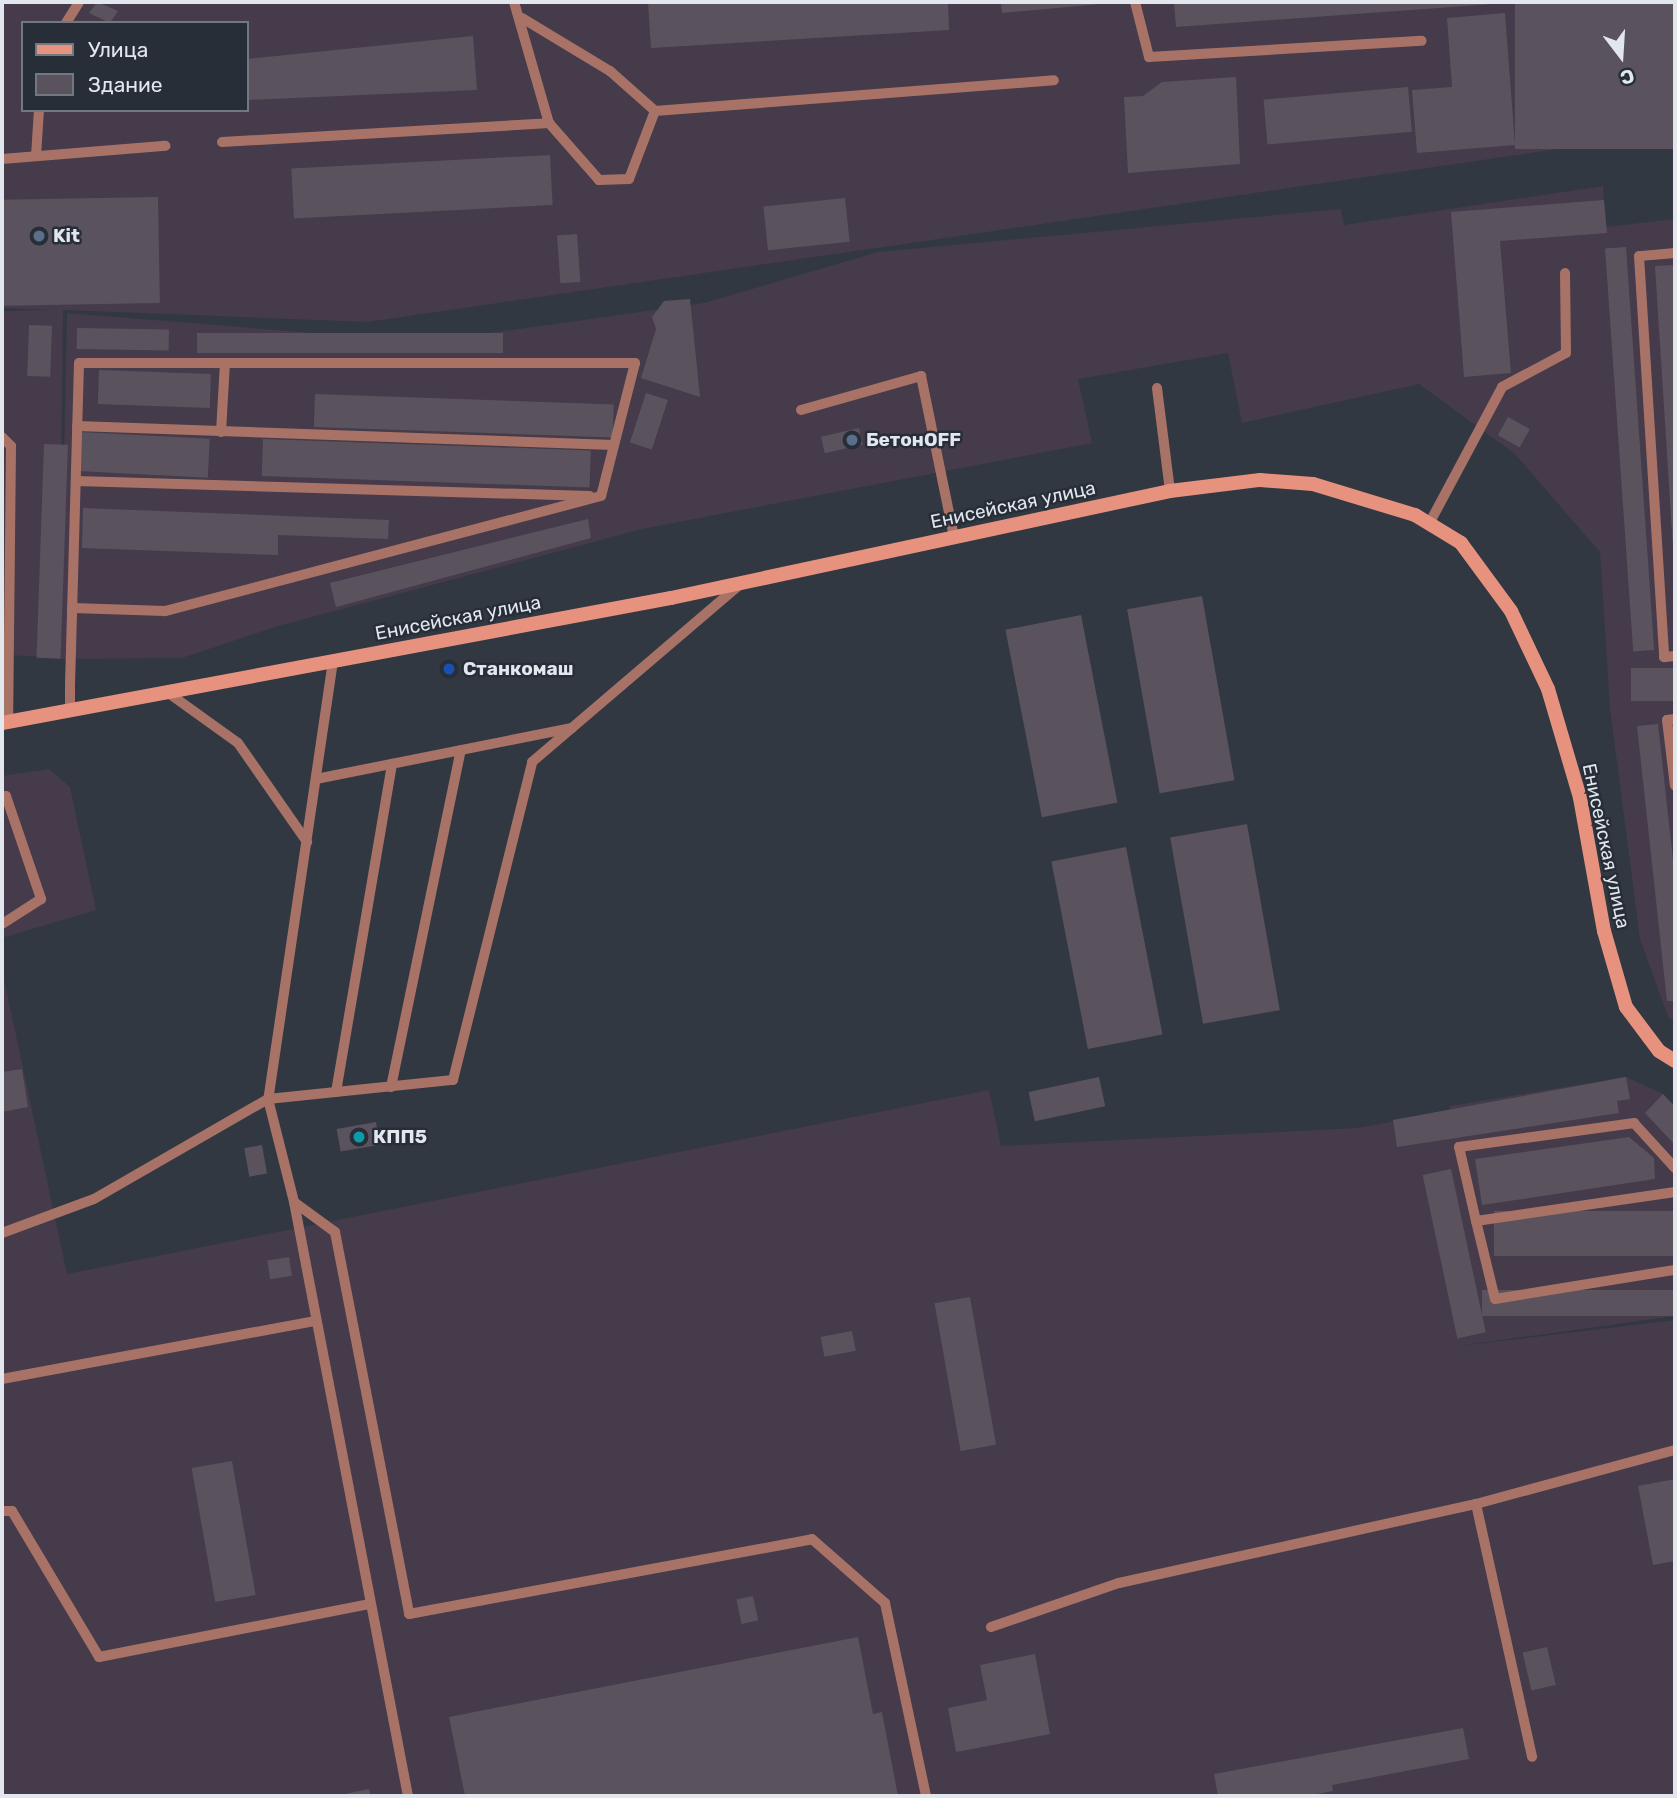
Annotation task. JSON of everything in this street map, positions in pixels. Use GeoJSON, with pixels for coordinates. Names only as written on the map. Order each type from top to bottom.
{"type":"FeatureCollection","features":[{"type":"Feature","properties":{"kind":"street","name":"Енисейская улица"},"geometry":{"type":"LineString","coordinates":[[5,722],[742,583],[1170,491],[1260,480],[1313,484],[1363,495],[1429,524],[1461,543],[1489,575],[1548,689],[1580,798],[1604,931],[1626,1007],[1649,1041],[1675,1061]]}},
{"type":"Feature","properties":{"kind":"lane"},"geometry":{"type":"LineString","coordinates":[[67,21],[79,2]]}},
{"type":"Feature","properties":{"kind":"lane"},"geometry":{"type":"LineString","coordinates":[[514,2],[522,18],[549,123],[599,180],[629,178],[655,111]]}},
{"type":"Feature","properties":{"kind":"lane"},"geometry":{"type":"LineString","coordinates":[[1135,2],[1149,57],[1422,41]]}},
{"type":"Feature","properties":{"kind":"lane"},"geometry":{"type":"LineString","coordinates":[[522,18],[610,71],[655,111],[1054,80]]}},
{"type":"Feature","properties":{"kind":"lane"},"geometry":{"type":"LineString","coordinates":[[36,156],[39,112]]}},
{"type":"Feature","properties":{"kind":"lane"},"geometry":{"type":"LineString","coordinates":[[222,142],[549,123]]}},
{"type":"Feature","properties":{"kind":"lane"},"geometry":{"type":"LineString","coordinates":[[2,159],[165,146]]}},
{"type":"Feature","properties":{"kind":"lane"},"geometry":{"type":"LineString","coordinates":[[1675,253],[1639,256],[1664,657],[1675,656]]}},
{"type":"Feature","properties":{"kind":"lane"},"geometry":{"type":"LineString","coordinates":[[1429,524],[1502,387],[1566,353],[1565,273]]}},
{"type":"Feature","properties":{"kind":"lane"},"geometry":{"type":"LineString","coordinates":[[70,710],[79,363],[635,363],[601,496]]}},
{"type":"Feature","properties":{"kind":"lane"},"geometry":{"type":"LineString","coordinates":[[221,432],[225,363]]}},
{"type":"Feature","properties":{"kind":"lane"},"geometry":{"type":"LineString","coordinates":[[801,410],[921,376],[954,537]]}},
{"type":"Feature","properties":{"kind":"lane"},"geometry":{"type":"LineString","coordinates":[[1157,388],[1170,491]]}},
{"type":"Feature","properties":{"kind":"lane"},"geometry":{"type":"LineString","coordinates":[[78,426],[614,445]]}},
{"type":"Feature","properties":{"kind":"lane"},"geometry":{"type":"LineString","coordinates":[[2,437],[11,446],[5,722]]}},
{"type":"Feature","properties":{"kind":"lane"},"geometry":{"type":"LineString","coordinates":[[76,481],[601,496]]}},
{"type":"Feature","properties":{"kind":"lane"},"geometry":{"type":"LineString","coordinates":[[72,608],[164,611],[601,496]]}},
{"type":"Feature","properties":{"kind":"lane"},"geometry":{"type":"LineString","coordinates":[[2,1233],[94,1199],[268,1099],[453,1080],[532,762],[742,583]]}},
{"type":"Feature","properties":{"kind":"lane"},"geometry":{"type":"LineString","coordinates":[[333,661],[268,1099],[294,1202],[369,1604],[408,1796]]}},
{"type":"Feature","properties":{"kind":"lane"},"geometry":{"type":"LineString","coordinates":[[167,692],[238,743],[307,842]]}},
{"type":"Feature","properties":{"kind":"lane"},"geometry":{"type":"LineString","coordinates":[[1675,719],[1667,720],[1675,786]]}},
{"type":"Feature","properties":{"kind":"lane"},"geometry":{"type":"LineString","coordinates":[[316,779],[573,727]]}},
{"type":"Feature","properties":{"kind":"lane"},"geometry":{"type":"LineString","coordinates":[[391,1087],[461,750]]}},
{"type":"Feature","properties":{"kind":"lane"},"geometry":{"type":"LineString","coordinates":[[336,1093],[391,764]]}},
{"type":"Feature","properties":{"kind":"lane"},"geometry":{"type":"LineString","coordinates":[[2,797],[6,796],[41,900],[2,924]]}},
{"type":"Feature","properties":{"kind":"lane"},"geometry":{"type":"LineString","coordinates":[[1675,1168],[1633,1123],[1459,1147],[1494,1299],[1675,1270]]}},
{"type":"Feature","properties":{"kind":"lane"},"geometry":{"type":"LineString","coordinates":[[1476,1221],[1675,1192]]}},
{"type":"Feature","properties":{"kind":"lane"},"geometry":{"type":"LineString","coordinates":[[294,1202],[335,1232],[409,1614],[811,1539],[886,1604],[926,1796]]}},
{"type":"Feature","properties":{"kind":"lane"},"geometry":{"type":"LineString","coordinates":[[2,1380],[316,1321]]}},
{"type":"Feature","properties":{"kind":"lane"},"geometry":{"type":"LineString","coordinates":[[991,1627],[1119,1583],[1476,1504],[1675,1450]]}},
{"type":"Feature","properties":{"kind":"lane"},"geometry":{"type":"LineString","coordinates":[[1476,1504],[1532,1757]]}},
{"type":"Feature","properties":{"kind":"lane"},"geometry":{"type":"LineString","coordinates":[[2,1511],[12,1511],[99,1657],[369,1604]]}},
{"type":"Feature","properties":{"kind":"shaded area"},"geometry":{"type":"Polygon","coordinates":[[[2,2],[1675,2],[1675,132],[367,322],[63,310],[59,657],[2,655],[2,311],[47,310],[2,308],[2,2]]]}},
{"type":"Feature","properties":{"kind":"shaded area"},"geometry":{"type":"Polygon","coordinates":[[[1603,186],[1606,227],[1675,219],[1675,1019],[1669,1019],[1640,939],[1610,708],[1600,552],[1515,454],[1419,384],[1242,423],[1228,353],[1078,379],[1092,443],[642,529],[278,626],[182,658],[60,659],[67,313],[425,342],[704,303],[878,252],[1341,209],[1344,225],[1603,186]]]}},
{"type":"Feature","properties":{"kind":"shaded area"},"geometry":{"type":"Polygon","coordinates":[[[49,769],[70,787],[96,910],[2,938],[2,776],[49,769]]]}},
{"type":"Feature","properties":{"kind":"shaded area"},"geometry":{"type":"Polygon","coordinates":[[[2,970],[67,1274],[989,1090],[1001,1146],[1358,1128],[1450,1111],[1450,1106],[1626,1077],[1663,1094],[1675,1106],[1675,1316],[1451,1347],[1675,1320],[1675,1796],[2,1796],[2,970]]]}},
{"type":"Feature","properties":{"kind":"building"},"geometry":{"type":"Polygon","coordinates":[[[97,2],[118,11],[111,21],[89,13],[97,2]]]}},
{"type":"Feature","properties":{"kind":"building"},"geometry":{"type":"Polygon","coordinates":[[[648,2],[948,2],[949,30],[651,48],[648,2]]]}},
{"type":"Feature","properties":{"kind":"building"},"geometry":{"type":"Polygon","coordinates":[[[1001,2],[1099,2],[1100,4],[1002,13],[1001,2]]]}},
{"type":"Feature","properties":{"kind":"building"},"geometry":{"type":"Polygon","coordinates":[[[1174,2],[1493,2],[1493,4],[1176,27],[1174,2]]]}},
{"type":"Feature","properties":{"kind":"building"},"geometry":{"type":"Polygon","coordinates":[[[1515,2],[1675,2],[1675,149],[1515,149],[1515,2]]]}},
{"type":"Feature","properties":{"kind":"building"},"geometry":{"type":"Polygon","coordinates":[[[1505,13],[1515,145],[1417,153],[1412,90],[1452,87],[1447,18],[1505,13]]]}},
{"type":"Feature","properties":{"kind":"building"},"geometry":{"type":"Polygon","coordinates":[[[473,36],[477,90],[248,100],[248,59],[473,36]]]}},
{"type":"Feature","properties":{"kind":"building"},"geometry":{"type":"Polygon","coordinates":[[[1236,77],[1240,164],[1128,173],[1124,97],[1143,96],[1162,82],[1236,77]]]}},
{"type":"Feature","properties":{"kind":"building"},"geometry":{"type":"Polygon","coordinates":[[[1408,87],[1412,132],[1267,144],[1264,100],[1408,87]]]}},
{"type":"Feature","properties":{"kind":"building"},"geometry":{"type":"Polygon","coordinates":[[[550,155],[553,205],[294,218],[291,169],[550,155]]]}},
{"type":"Feature","properties":{"kind":"building"},"geometry":{"type":"Polygon","coordinates":[[[158,197],[160,303],[4,306],[2,200],[158,197]]]}},
{"type":"Feature","properties":{"kind":"building"},"geometry":{"type":"Polygon","coordinates":[[[845,198],[850,242],[768,250],[763,207],[845,198]]]}},
{"type":"Feature","properties":{"kind":"building"},"geometry":{"type":"Polygon","coordinates":[[[1604,200],[1607,233],[1500,241],[1511,373],[1464,377],[1451,212],[1604,200]]]}},
{"type":"Feature","properties":{"kind":"building"},"geometry":{"type":"Polygon","coordinates":[[[577,234],[580,282],[560,283],[557,235],[577,234]]]}},
{"type":"Feature","properties":{"kind":"building"},"geometry":{"type":"Polygon","coordinates":[[[1626,247],[1654,650],[1633,651],[1605,248],[1626,247]]]}},
{"type":"Feature","properties":{"kind":"building"},"geometry":{"type":"Polygon","coordinates":[[[1675,265],[1675,548],[1673,548],[1655,266],[1675,265]]]}},
{"type":"Feature","properties":{"kind":"building"},"geometry":{"type":"Polygon","coordinates":[[[690,299],[700,397],[641,378],[656,329],[652,317],[664,301],[690,299]]]}},
{"type":"Feature","properties":{"kind":"building"},"geometry":{"type":"Polygon","coordinates":[[[29,325],[52,326],[50,377],[27,376],[29,325]]]}},
{"type":"Feature","properties":{"kind":"building"},"geometry":{"type":"Polygon","coordinates":[[[77,328],[169,330],[169,351],[77,349],[77,328]]]}},
{"type":"Feature","properties":{"kind":"building"},"geometry":{"type":"Polygon","coordinates":[[[197,333],[503,333],[503,353],[197,353],[197,333]]]}},
{"type":"Feature","properties":{"kind":"building"},"geometry":{"type":"Polygon","coordinates":[[[99,370],[211,374],[210,408],[98,404],[99,370]]]}},
{"type":"Feature","properties":{"kind":"building"},"geometry":{"type":"Polygon","coordinates":[[[646,393],[668,400],[652,450],[630,442],[646,393]]]}},
{"type":"Feature","properties":{"kind":"building"},"geometry":{"type":"Polygon","coordinates":[[[315,394],[614,404],[613,437],[314,427],[315,394]]]}},
{"type":"Feature","properties":{"kind":"building"},"geometry":{"type":"Polygon","coordinates":[[[1508,417],[1530,429],[1520,447],[1498,435],[1508,417]]]}},
{"type":"Feature","properties":{"kind":"building"},"geometry":{"type":"Polygon","coordinates":[[[859,428],[863,445],[825,453],[821,437],[859,428]]]}},
{"type":"Feature","properties":{"kind":"building"},"geometry":{"type":"Polygon","coordinates":[[[80,432],[210,439],[208,478],[78,471],[80,432]]]}},
{"type":"Feature","properties":{"kind":"building"},"geometry":{"type":"Polygon","coordinates":[[[263,439],[591,450],[590,487],[262,476],[263,439]]]}},
{"type":"Feature","properties":{"kind":"building"},"geometry":{"type":"Polygon","coordinates":[[[44,444],[68,445],[61,659],[37,658],[44,444]]]}},
{"type":"Feature","properties":{"kind":"building"},"geometry":{"type":"Polygon","coordinates":[[[83,508],[389,520],[388,539],[278,535],[278,555],[82,548],[83,508]]]}},
{"type":"Feature","properties":{"kind":"building"},"geometry":{"type":"Polygon","coordinates":[[[588,519],[591,538],[336,607],[330,583],[588,519]]]}},
{"type":"Feature","properties":{"kind":"building"},"geometry":{"type":"Polygon","coordinates":[[[1202,596],[1234,780],[1160,793],[1127,609],[1202,596]]]}},
{"type":"Feature","properties":{"kind":"building"},"geometry":{"type":"Polygon","coordinates":[[[1081,615],[1117,802],[1042,817],[1005,630],[1081,615]]]}},
{"type":"Feature","properties":{"kind":"building"},"geometry":{"type":"Polygon","coordinates":[[[1631,668],[1675,668],[1675,701],[1631,701],[1631,668]]]}},
{"type":"Feature","properties":{"kind":"building"},"geometry":{"type":"Polygon","coordinates":[[[1658,724],[1675,878],[1675,1001],[1667,1001],[1637,726],[1658,724]]]}},
{"type":"Feature","properties":{"kind":"building"},"geometry":{"type":"Polygon","coordinates":[[[1247,824],[1280,1010],[1203,1024],[1170,838],[1247,824]]]}},
{"type":"Feature","properties":{"kind":"building"},"geometry":{"type":"Polygon","coordinates":[[[1126,847],[1162,1034],[1088,1049],[1051,862],[1126,847]]]}},
{"type":"Feature","properties":{"kind":"building"},"geometry":{"type":"Polygon","coordinates":[[[22,1069],[28,1107],[2,1112],[2,1072],[22,1069]]]}},
{"type":"Feature","properties":{"kind":"building"},"geometry":{"type":"Polygon","coordinates":[[[1099,1077],[1105,1106],[1035,1121],[1029,1092],[1099,1077]]]}},
{"type":"Feature","properties":{"kind":"building"},"geometry":{"type":"Polygon","coordinates":[[[1626,1077],[1630,1099],[1617,1101],[1619,1113],[1397,1147],[1393,1120],[1626,1077]]]}},
{"type":"Feature","properties":{"kind":"building"},"geometry":{"type":"Polygon","coordinates":[[[1663,1094],[1675,1107],[1675,1145],[1645,1113],[1663,1094]]]}},
{"type":"Feature","properties":{"kind":"building","name":"КПП5"},"geometry":{"type":"Polygon","coordinates":[[[376,1122],[380,1145],[341,1152],[337,1129],[376,1122]]]}},
{"type":"Feature","properties":{"kind":"building"},"geometry":{"type":"Polygon","coordinates":[[[1629,1137],[1654,1158],[1655,1179],[1482,1205],[1475,1159],[1629,1137]]]}},
{"type":"Feature","properties":{"kind":"building"},"geometry":{"type":"Polygon","coordinates":[[[262,1145],[267,1174],[249,1177],[244,1148],[262,1145]]]}},
{"type":"Feature","properties":{"kind":"building"},"geometry":{"type":"Polygon","coordinates":[[[1451,1169],[1486,1332],[1457,1338],[1423,1175],[1451,1169]]]}},
{"type":"Feature","properties":{"kind":"building"},"geometry":{"type":"Polygon","coordinates":[[[1494,1211],[1675,1211],[1675,1256],[1494,1256],[1494,1211]]]}},
{"type":"Feature","properties":{"kind":"building"},"geometry":{"type":"Polygon","coordinates":[[[289,1257],[292,1276],[270,1279],[267,1260],[289,1257]]]}},
{"type":"Feature","properties":{"kind":"building"},"geometry":{"type":"Polygon","coordinates":[[[1482,1290],[1675,1290],[1675,1316],[1482,1316],[1482,1290]]]}},
{"type":"Feature","properties":{"kind":"building"},"geometry":{"type":"Polygon","coordinates":[[[970,1297],[996,1445],[961,1451],[935,1303],[970,1297]]]}},
{"type":"Feature","properties":{"kind":"building"},"geometry":{"type":"Polygon","coordinates":[[[852,1331],[856,1351],[824,1357],[821,1337],[852,1331]]]}},
{"type":"Feature","properties":{"kind":"building"},"geometry":{"type":"Polygon","coordinates":[[[232,1461],[256,1595],[215,1602],[192,1468],[232,1461]]]}},
{"type":"Feature","properties":{"kind":"building"},"geometry":{"type":"Polygon","coordinates":[[[1675,1479],[1675,1561],[1653,1565],[1638,1486],[1675,1479]]]}},
{"type":"Feature","properties":{"kind":"building"},"geometry":{"type":"Polygon","coordinates":[[[753,1596],[758,1620],[742,1624],[736,1600],[753,1596]]]}},
{"type":"Feature","properties":{"kind":"building"},"geometry":{"type":"Polygon","coordinates":[[[858,1637],[873,1714],[882,1712],[898,1796],[465,1796],[449,1717],[858,1637]]]}},
{"type":"Feature","properties":{"kind":"building"},"geometry":{"type":"Polygon","coordinates":[[[1547,1647],[1556,1685],[1531,1691],[1523,1653],[1547,1647]]]}},
{"type":"Feature","properties":{"kind":"building"},"geometry":{"type":"Polygon","coordinates":[[[1035,1654],[1050,1734],[956,1752],[948,1708],[987,1700],[980,1665],[1035,1654]]]}},
{"type":"Feature","properties":{"kind":"building"},"geometry":{"type":"Polygon","coordinates":[[[1463,1728],[1469,1759],[1332,1785],[1333,1791],[1306,1796],[1218,1796],[1214,1774],[1463,1728]]]}},
{"type":"Feature","properties":{"kind":"building"},"geometry":{"type":"Polygon","coordinates":[[[369,1789],[371,1796],[340,1795],[369,1789]]]}},
{"type":"Feature","properties":{"kind":"place","name":"Kit"},"geometry":{"type":"Point","coordinates":[39,236]}},
{"type":"Feature","properties":{"kind":"place","name":"БетонOFF"},"geometry":{"type":"Point","coordinates":[852,440]}},
{"type":"Feature","properties":{"kind":"place","name":"Станкомаш"},"geometry":{"type":"Point","coordinates":[449,669]}},
{"type":"Feature","properties":{"kind":"place","name":"КПП5"},"geometry":{"type":"Point","coordinates":[359,1137]}}]}
